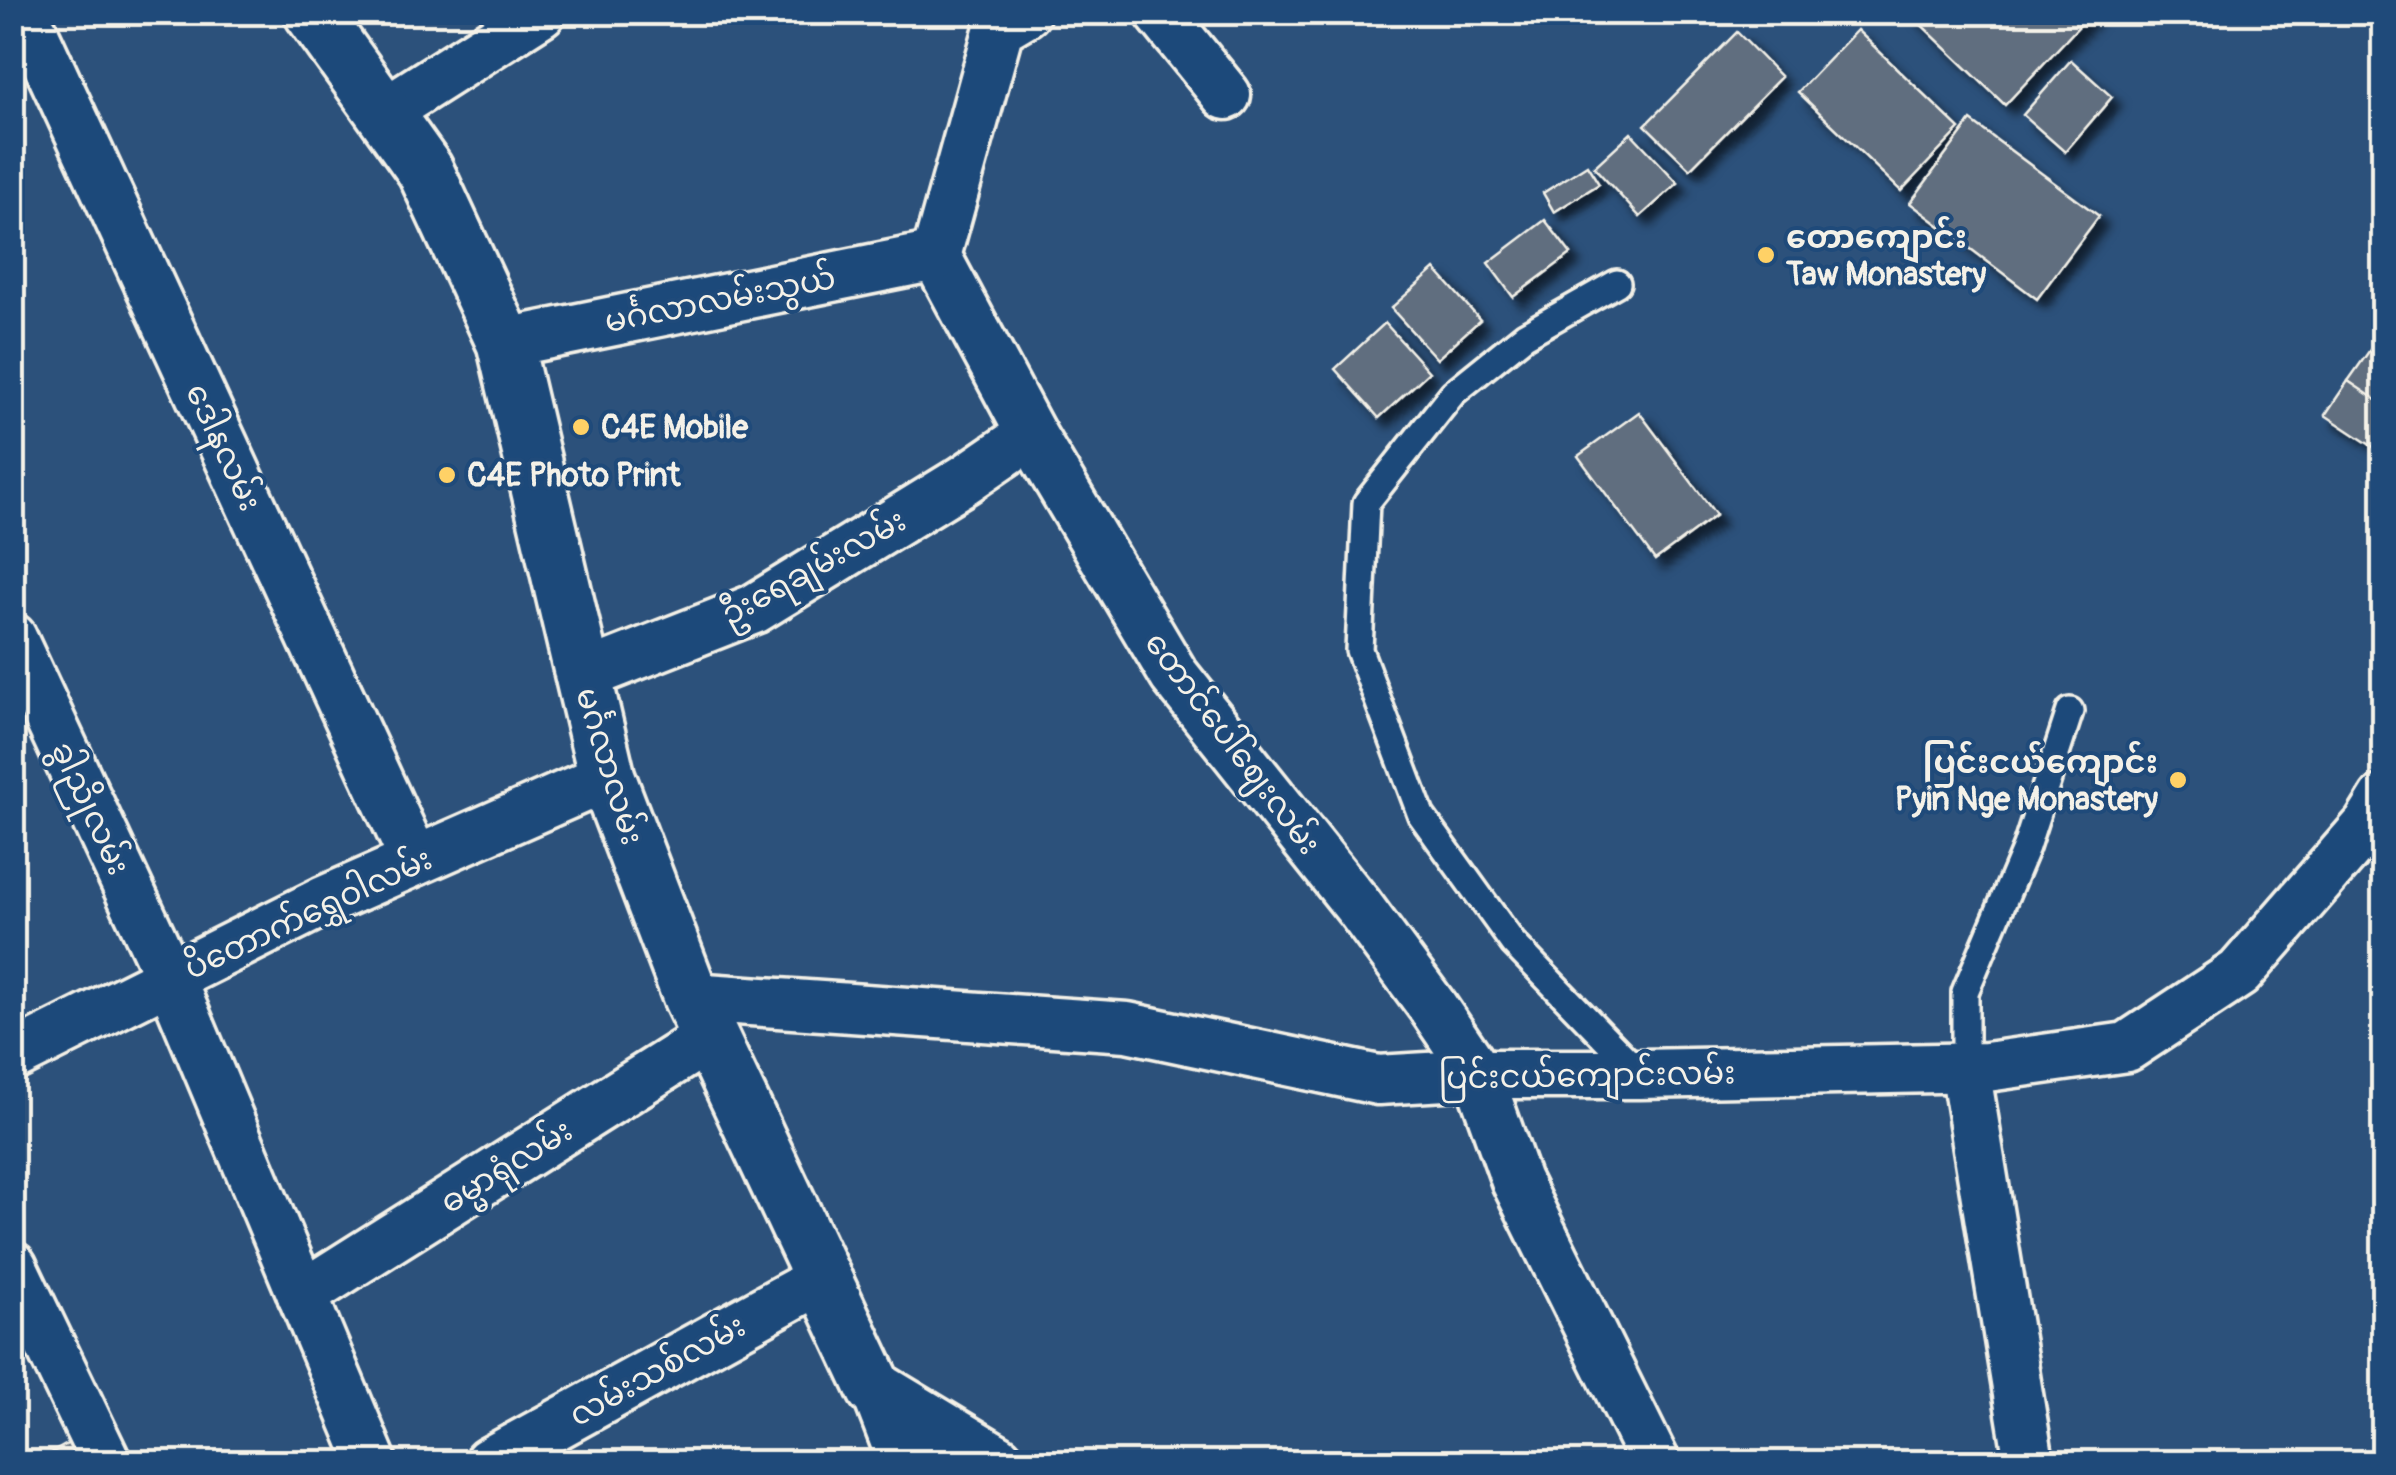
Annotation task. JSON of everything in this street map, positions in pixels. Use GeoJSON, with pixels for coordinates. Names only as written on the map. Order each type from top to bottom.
{"type":"FeatureCollection","features":[{"type":"Feature","properties":{"kind":"street","name":"မင်္ဂလာလမ်း"},"geometry":{"type":"LineString","coordinates":[[312,12],[424,170],[505,343],[607,777],[700,1017],[876,1389]]}},
{"type":"Feature","properties":{"kind":"street"},"geometry":{"type":"LineString","coordinates":[[384,112],[541,12]]}},
{"type":"Feature","properties":{"kind":"street"},"geometry":{"type":"LineString","coordinates":[[1158,12],[1226,95]]}},
{"type":"Feature","properties":{"kind":"street"},"geometry":{"type":"LineString","coordinates":[[936,256],[1006,18]]}},
{"type":"Feature","properties":{"kind":"street","name":"ဒေါနလမ်း"},"geometry":{"type":"LineString","coordinates":[[34,28],[415,861]]}},
{"type":"Feature","properties":{"kind":"street","name":"မင်္ဂလာလမ်းသွယ်"},"geometry":{"type":"LineString","coordinates":[[505,343],[936,256]]}},
{"type":"Feature","properties":{"kind":"street","name":"တောင်ပေါ်ဈေးလမ်း"},"geometry":{"type":"LineString","coordinates":[[936,256],[1030,434],[1174,675],[1359,907],[1478,1074],[1516,1181],[1655,1462]]}},
{"type":"Feature","properties":{"kind":"street","name":"ဦးရေချမ်းလမ်း"},"geometry":{"type":"LineString","coordinates":[[583,676],[754,608],[964,480],[1030,434]]}},
{"type":"Feature","properties":{"kind":"street","name":"ခွါညိုလမ်း"},"geometry":{"type":"LineString","coordinates":[[12,638],[170,978]]}},
{"type":"Feature","properties":{"kind":"street","name":"ပိတောက်ရွှေဝါလမ်း"},"geometry":{"type":"LineString","coordinates":[[12,1056],[324,901],[607,777]]}},
{"type":"Feature","properties":{"kind":"street","name":"ပြင်းငယ်ကျောင်းလမ်း"},"geometry":{"type":"LineString","coordinates":[[700,1017],[1127,1027],[1378,1080],[1478,1074],[1965,1068],[2127,1047],[2239,972],[2368,825],[2384,799]]}},
{"type":"Feature","properties":{"kind":"street"},"geometry":{"type":"LineString","coordinates":[[170,978],[372,1462]]}},
{"type":"Feature","properties":{"kind":"street","name":"ဓမ္မာရုံလမ်း"},"geometry":{"type":"LineString","coordinates":[[302,1295],[700,1017]]}},
{"type":"Feature","properties":{"kind":"street"},"geometry":{"type":"LineString","coordinates":[[1965,1068],[2028,1462]]}},
{"type":"Feature","properties":{"kind":"street"},"geometry":{"type":"LineString","coordinates":[[12,1266],[29,1348],[106,1462]]}},
{"type":"Feature","properties":{"kind":"street","name":"လမ်းသစ်လမ်း"},"geometry":{"type":"LineString","coordinates":[[490,1462],[824,1276]]}},
{"type":"Feature","properties":{"kind":"street"},"geometry":{"type":"LineString","coordinates":[[876,1389],[903,1462]]}},
{"type":"Feature","properties":{"kind":"street"},"geometry":{"type":"LineString","coordinates":[[876,1389],[996,1462]]}},
{"type":"Feature","properties":{"kind":"lane"},"geometry":{"type":"LineString","coordinates":[[1618,283],[1526,335],[1453,394],[1366,503],[1359,650],[1421,815],[1513,943],[1640,1074]]}},
{"type":"Feature","properties":{"kind":"lane"},"geometry":{"type":"LineString","coordinates":[[1965,1068],[1964,992],[2026,847],[2070,711]]}},
{"type":"Feature","properties":{"kind":"building"},"geometry":{"type":"Polygon","coordinates":[[[1908,12],[2092,12],[2005,105],[1908,12]]]}},
{"type":"Feature","properties":{"kind":"building"},"geometry":{"type":"Polygon","coordinates":[[[1857,30],[1960,129],[1901,191],[1798,92],[1857,30]]]}},
{"type":"Feature","properties":{"kind":"building"},"geometry":{"type":"Polygon","coordinates":[[[1737,32],[1781,77],[1690,169],[1645,125],[1737,32]]]}},
{"type":"Feature","properties":{"kind":"building"},"geometry":{"type":"Polygon","coordinates":[[[2071,60],[2112,97],[2065,152],[2023,115],[2071,60]]]}},
{"type":"Feature","properties":{"kind":"building"},"geometry":{"type":"Polygon","coordinates":[[[1971,121],[2099,216],[2037,299],[1910,203],[1971,121]]]}},
{"type":"Feature","properties":{"kind":"building"},"geometry":{"type":"Polygon","coordinates":[[[1631,133],[1678,183],[1640,217],[1594,167],[1631,133]]]}},
{"type":"Feature","properties":{"kind":"building"},"geometry":{"type":"Polygon","coordinates":[[[1587,165],[1599,184],[1554,212],[1543,193],[1587,165]]]}},
{"type":"Feature","properties":{"kind":"building"},"geometry":{"type":"Polygon","coordinates":[[[1545,220],[1571,254],[1513,297],[1488,263],[1545,220]]]}},
{"type":"Feature","properties":{"kind":"building"},"geometry":{"type":"Polygon","coordinates":[[[1435,269],[1480,320],[1437,359],[1391,308],[1435,269]]]}},
{"type":"Feature","properties":{"kind":"building"},"geometry":{"type":"Polygon","coordinates":[[[1385,323],[1429,372],[1379,418],[1335,369],[1385,323]]]}},
{"type":"Feature","properties":{"kind":"building"},"geometry":{"type":"Polygon","coordinates":[[[2384,330],[2384,407],[2348,381],[2384,330]]]}},
{"type":"Feature","properties":{"kind":"building"},"geometry":{"type":"Polygon","coordinates":[[[2348,381],[2384,405],[2384,454],[2325,415],[2348,381]]]}},
{"type":"Feature","properties":{"kind":"building"},"geometry":{"type":"Polygon","coordinates":[[[1639,412],[1716,515],[1655,560],[1578,456],[1639,412]]]}},
{"type":"Feature","properties":{"kind":"building"},"geometry":{"type":"Polygon","coordinates":[[[80,1437],[95,1462],[35,1462],[80,1437]]]}},
{"type":"Feature","properties":{"kind":"place","name":"တောကျောင်း Taw Monastery"},"geometry":{"type":"Point","coordinates":[1766,255]}},
{"type":"Feature","properties":{"kind":"place","name":"C4E Mobile"},"geometry":{"type":"Point","coordinates":[581,427]}},
{"type":"Feature","properties":{"kind":"place","name":"C4E Photo Print"},"geometry":{"type":"Point","coordinates":[447,475]}},
{"type":"Feature","properties":{"kind":"place","name":"ပြင်းငယ်ကျောင်း Pyin Nge Monastery"},"geometry":{"type":"Point","coordinates":[2178,780]}}]}
